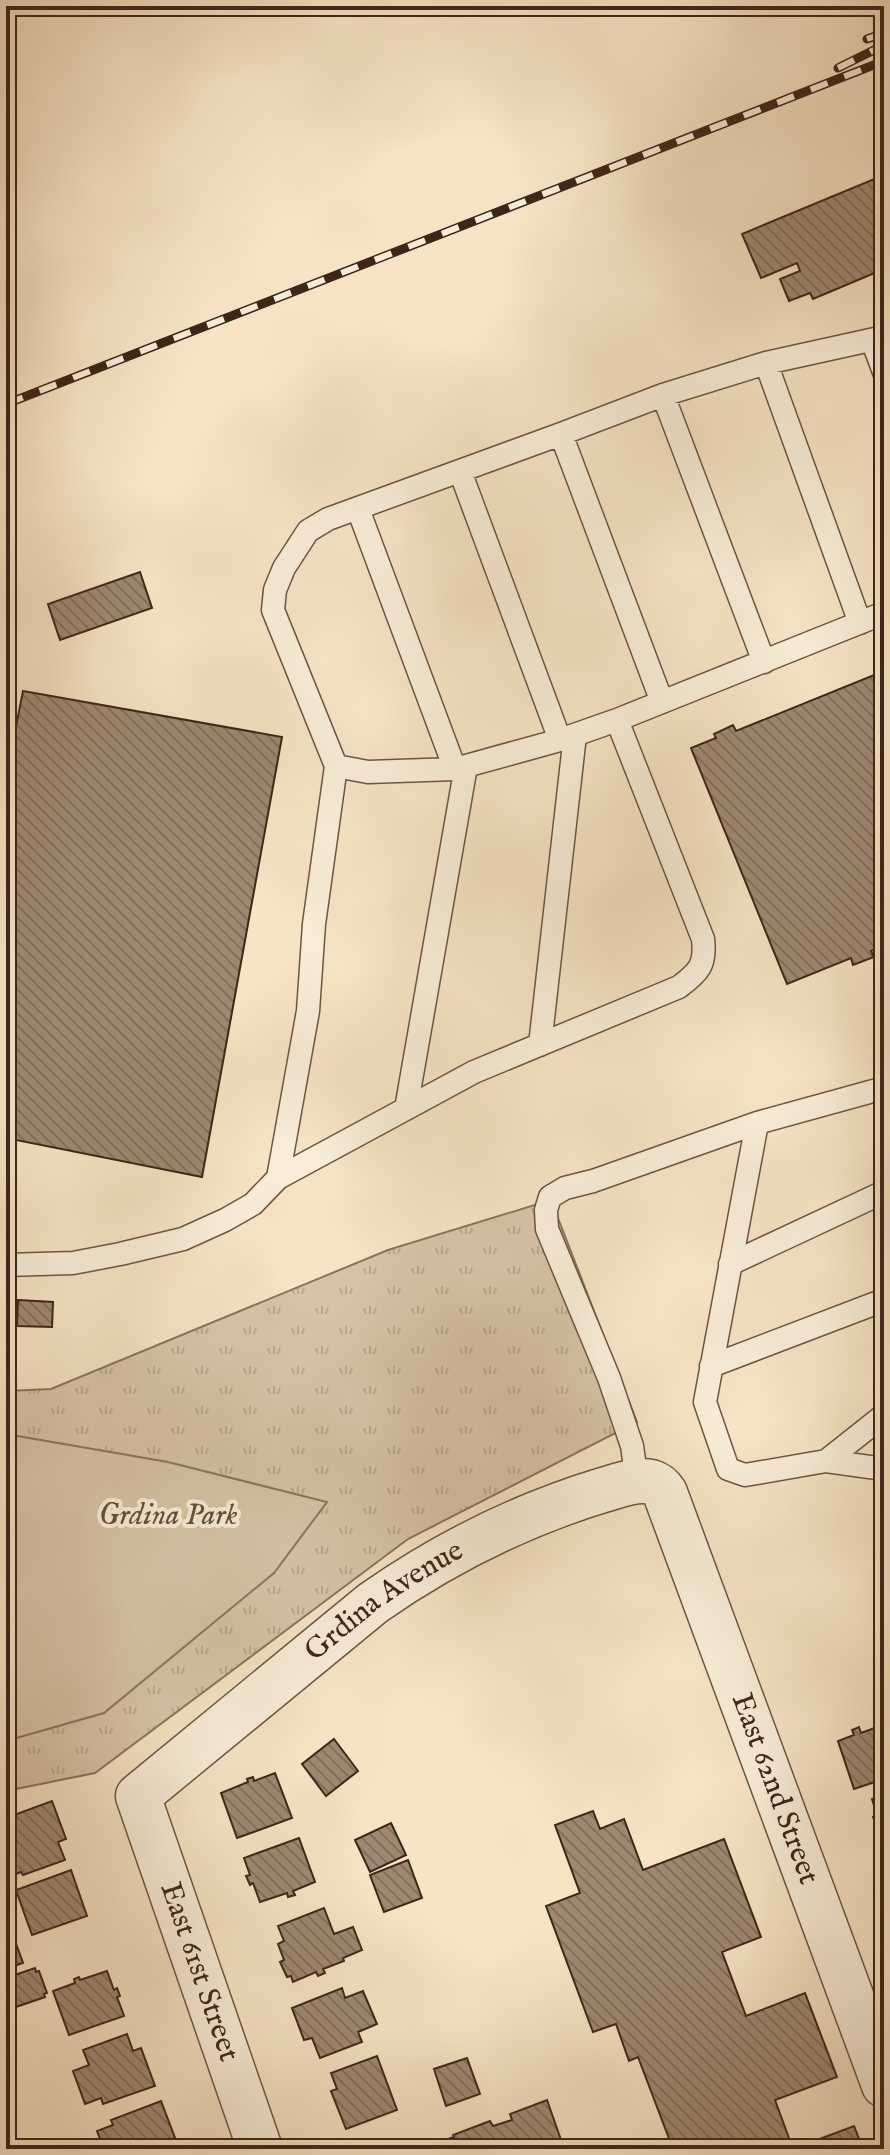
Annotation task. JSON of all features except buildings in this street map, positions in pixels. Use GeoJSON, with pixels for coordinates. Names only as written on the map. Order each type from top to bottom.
{"type":"FeatureCollection","features":[{"type":"Feature","properties":{"kind":"street","name":"Grdina Avenue"},"geometry":{"type":"LineString","coordinates":[[138,1796],[406,1579],[514,1523],[587,1495],[651,1487]]}},
{"type":"Feature","properties":{"kind":"street","name":"East 62nd Street"},"geometry":{"type":"LineString","coordinates":[[651,1487],[884,2085]]}},
{"type":"Feature","properties":{"kind":"street","name":"East 61st Street"},"geometry":{"type":"LineString","coordinates":[[138,1796],[260,2149]]}},
{"type":"Feature","properties":{"kind":"lane"},"geometry":{"type":"LineString","coordinates":[[278,1178],[308,1011],[314,924],[336,766],[273,610],[275,590],[284,568],[308,531],[328,519],[663,395],[766,363],[878,338],[884,372]]}},
{"type":"Feature","properties":{"kind":"lane"},"geometry":{"type":"LineString","coordinates":[[766,363],[860,623]]}},
{"type":"Feature","properties":{"kind":"lane"},"geometry":{"type":"LineString","coordinates":[[663,395],[764,662]]}},
{"type":"Feature","properties":{"kind":"lane"},"geometry":{"type":"LineString","coordinates":[[561,434],[662,702]]}},
{"type":"Feature","properties":{"kind":"lane"},"geometry":{"type":"LineString","coordinates":[[460,471],[567,738],[540,1045]]}},
{"type":"Feature","properties":{"kind":"lane"},"geometry":{"type":"LineString","coordinates":[[358,509],[461,767],[406,1109]]}},
{"type":"Feature","properties":{"kind":"lane"},"geometry":{"type":"LineString","coordinates":[[336,766],[368,772],[461,767],[567,738],[884,613]]}},
{"type":"Feature","properties":{"kind":"lane"},"geometry":{"type":"LineString","coordinates":[[6,1265],[73,1263],[183,1239],[253,1204],[278,1178],[474,1072],[679,987],[696,975],[705,956],[703,939],[617,720]]}},
{"type":"Feature","properties":{"kind":"lane"},"geometry":{"type":"LineString","coordinates":[[651,1487],[547,1229],[546,1210],[550,1197],[565,1188],[757,1123],[884,1088]]}},
{"type":"Feature","properties":{"kind":"lane"},"geometry":{"type":"LineString","coordinates":[[757,1123],[705,1402],[728,1469],[745,1475],[826,1461],[884,1469]]}},
{"type":"Feature","properties":{"kind":"lane"},"geometry":{"type":"LineString","coordinates":[[730,1264],[884,1192]]}},
{"type":"Feature","properties":{"kind":"lane"},"geometry":{"type":"LineString","coordinates":[[711,1366],[884,1300]]}},
{"type":"Feature","properties":{"kind":"lane"},"geometry":{"type":"LineString","coordinates":[[826,1461],[884,1415]]}},
{"type":"Feature","properties":{"kind":"green space","name":"Grdina Park"},"geometry":{"type":"Polygon","coordinates":[[[551,1200],[637,1422],[408,1539],[95,1773],[6,1791],[6,1391],[51,1389],[388,1250],[551,1200]]]}},
{"type":"Feature","properties":{"kind":"green space"},"geometry":{"type":"Polygon","coordinates":[[[6,1434],[168,1462],[327,1502],[274,1573],[104,1713],[6,1741],[6,1434]]]}},
{"type":"Feature","properties":{"kind":"railway"},"geometry":{"type":"LineString","coordinates":[[867,39],[884,33]]}},
{"type":"Feature","properties":{"kind":"railway"},"geometry":{"type":"LineString","coordinates":[[838,68],[884,45]]}},
{"type":"Feature","properties":{"kind":"railway"},"geometry":{"type":"LineString","coordinates":[[6,404],[884,61]]}}]}
